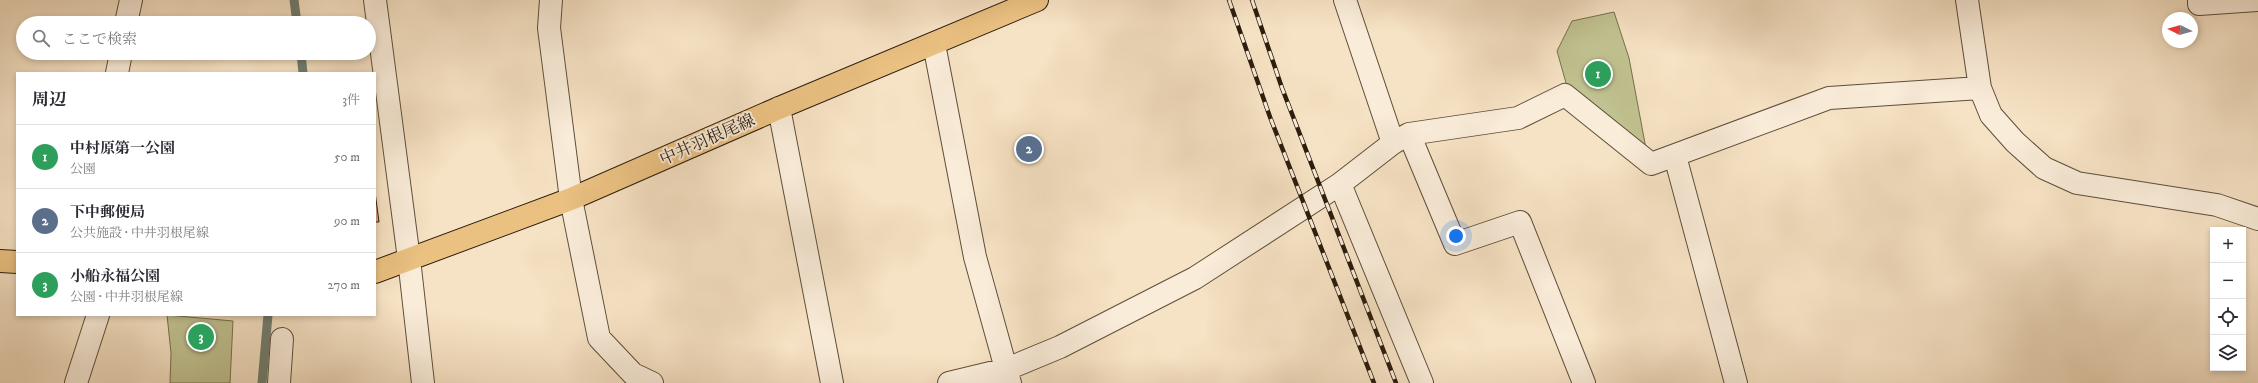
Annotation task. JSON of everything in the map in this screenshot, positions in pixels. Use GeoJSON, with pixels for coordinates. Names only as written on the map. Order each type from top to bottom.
{"type":"FeatureCollection","features":[{"type":"Feature","properties":{"kind":"main road","name":"中井羽根尾線"},"geometry":{"type":"LineString","coordinates":[[376,272],[571,199],[779,108],[1037,0]]}},
{"type":"Feature","properties":{"kind":"main road"},"geometry":{"type":"LineString","coordinates":[[0,261],[16,262]]}},
{"type":"Feature","properties":{"kind":"street"},"geometry":{"type":"LineString","coordinates":[[128,16],[131,0]]}},
{"type":"Feature","properties":{"kind":"street"},"geometry":{"type":"LineString","coordinates":[[375,0],[409,259],[423,383]]}},
{"type":"Feature","properties":{"kind":"street"},"geometry":{"type":"LineString","coordinates":[[551,0],[549,28],[571,199],[599,338],[640,380]]}},
{"type":"Feature","properties":{"kind":"street"},"geometry":{"type":"LineString","coordinates":[[1345,0],[1401,139],[1455,244],[1520,222],[1584,383]]}},
{"type":"Feature","properties":{"kind":"street"},"geometry":{"type":"LineString","coordinates":[[1967,0],[1980,88],[1991,115],[2015,142],[2044,168],[2077,183],[2216,205],[2258,219]]}},
{"type":"Feature","properties":{"kind":"street"},"geometry":{"type":"LineString","coordinates":[[2198,0],[2199,4],[2257,0]]}},
{"type":"Feature","properties":{"kind":"street"},"geometry":{"type":"LineString","coordinates":[[934,44],[975,257],[1008,376]]}},
{"type":"Feature","properties":{"kind":"street"},"geometry":{"type":"LineString","coordinates":[[117,72],[120,60]]}},
{"type":"Feature","properties":{"kind":"street"},"geometry":{"type":"LineString","coordinates":[[949,383],[1008,376],[1060,347],[1195,278],[1340,184],[1401,139],[1518,118],[1565,95],[1651,164],[1829,98],[1980,88]]}},
{"type":"Feature","properties":{"kind":"street"},"geometry":{"type":"LineString","coordinates":[[779,108],[832,383]]}},
{"type":"Feature","properties":{"kind":"street"},"geometry":{"type":"LineString","coordinates":[[1675,156],[1736,383]]}},
{"type":"Feature","properties":{"kind":"street"},"geometry":{"type":"LineString","coordinates":[[1340,184],[1422,383]]}},
{"type":"Feature","properties":{"kind":"street"},"geometry":{"type":"LineString","coordinates":[[76,383],[98,316]]}},
{"type":"Feature","properties":{"kind":"street"},"geometry":{"type":"LineString","coordinates":[[279,383],[282,339]]}},
{"type":"Feature","properties":{"kind":"green space"},"geometry":{"type":"Polygon","coordinates":[[[1614,12],[1629,58],[1647,154],[1568,90],[1557,51],[1572,21],[1614,12]]]}},
{"type":"Feature","properties":{"kind":"green space"},"geometry":{"type":"Polygon","coordinates":[[[167,316],[233,321],[230,383],[170,383],[171,353],[167,316]]]}},
{"type":"Feature","properties":{"kind":"building"},"geometry":{"type":"Polygon","coordinates":[[[376,200],[379,222],[376,222],[376,200]]]}},
{"type":"Feature","properties":{"kind":"waterway"},"geometry":{"type":"LineString","coordinates":[[294,0],[296,16]]}},
{"type":"Feature","properties":{"kind":"waterway"},"geometry":{"type":"LineString","coordinates":[[302,60],[303,72]]}},
{"type":"Feature","properties":{"kind":"waterway"},"geometry":{"type":"LineString","coordinates":[[262,383],[268,316]]}},
{"type":"Feature","properties":{"kind":"railway"},"geometry":{"type":"LineString","coordinates":[[1229,0],[1270,117],[1374,383]]}},
{"type":"Feature","properties":{"kind":"railway"},"geometry":{"type":"LineString","coordinates":[[1252,0],[1282,88],[1396,383]]}},
{"type":"Feature","properties":{"kind":"place","name":"中村原第一公園"},"geometry":{"type":"Point","coordinates":[1598,74]}},
{"type":"Feature","properties":{"kind":"place","name":"下中郵便局"},"geometry":{"type":"Point","coordinates":[1029,149]}},
{"type":"Feature","properties":{"kind":"place","name":"小船永福公園"},"geometry":{"type":"Point","coordinates":[201,337]}}]}
